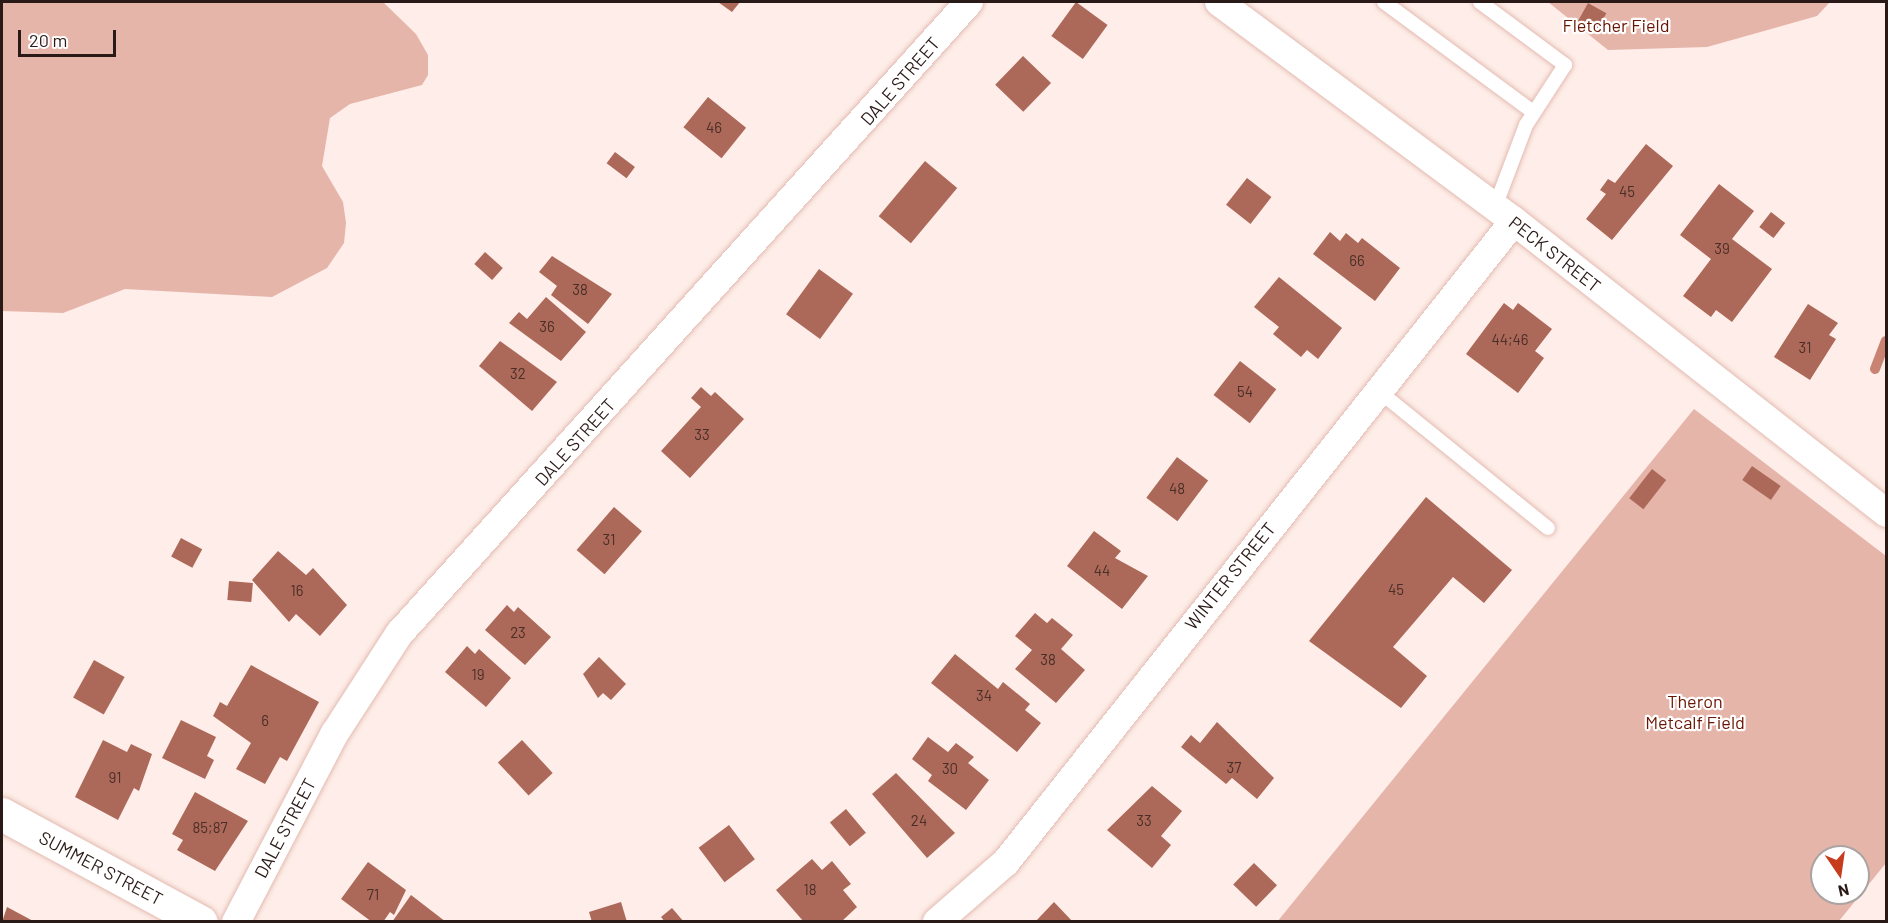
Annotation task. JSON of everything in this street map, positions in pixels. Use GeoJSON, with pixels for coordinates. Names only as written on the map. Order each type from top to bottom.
{"type":"FeatureCollection","features":[{"type":"Feature","properties":{"kind":"main road","name":"SUMMER STREET"},"geometry":{"type":"LineString","coordinates":[[2,814],[201,921]]}},
{"type":"Feature","properties":{"kind":"street","name":"DALE STREET"},"geometry":{"type":"LineString","coordinates":[[236,921],[335,733],[399,634],[969,2]]}},
{"type":"Feature","properties":{"kind":"street","name":"PECK STREET"},"geometry":{"type":"LineString","coordinates":[[1219,2],[1504,214],[1887,513]]}},
{"type":"Feature","properties":{"kind":"street","name":"WINTER STREET"},"geometry":{"type":"LineString","coordinates":[[937,921],[1006,862],[1380,392],[1504,214]]}},
{"type":"Feature","properties":{"kind":"lane"},"geometry":{"type":"LineString","coordinates":[[1384,2],[1533,112]]}},
{"type":"Feature","properties":{"kind":"lane"},"geometry":{"type":"LineString","coordinates":[[1480,2],[1564,65],[1533,112],[1504,214]]}},
{"type":"Feature","properties":{"kind":"lane"},"geometry":{"type":"LineString","coordinates":[[1380,392],[1548,528]]}},
{"type":"Feature","properties":{"kind":"green space"},"geometry":{"type":"Polygon","coordinates":[[[2,2],[383,2],[416,34],[428,55],[428,75],[422,85],[350,104],[330,118],[322,166],[343,202],[346,223],[344,243],[327,268],[272,297],[125,289],[63,313],[2,311],[2,2]]]}},
{"type":"Feature","properties":{"kind":"green space","name":"Fletcher Field"},"geometry":{"type":"Polygon","coordinates":[[[1548,2],[1830,2],[1817,16],[1707,47],[1608,50],[1548,2]]]}},
{"type":"Feature","properties":{"kind":"green space","name":"Theron Metcalf Field"},"geometry":{"type":"Polygon","coordinates":[[[1694,409],[1886,556],[1886,863],[1870,883],[1870,845],[1810,845],[1810,905],[1852,905],[1839,921],[1277,922],[1694,409]]]}},
{"type":"Feature","properties":{"kind":"building"},"geometry":{"type":"Polygon","coordinates":[[[718,2],[740,2],[732,12],[718,2]]]}},
{"type":"Feature","properties":{"kind":"building"},"geometry":{"type":"Polygon","coordinates":[[[1076,2],[1108,25],[1083,59],[1051,36],[1076,2]]]}},
{"type":"Feature","properties":{"kind":"building"},"geometry":{"type":"Polygon","coordinates":[[[1588,3],[1606,13],[1596,32],[1577,22],[1588,3]]]}},
{"type":"Feature","properties":{"kind":"building"},"geometry":{"type":"Polygon","coordinates":[[[1023,56],[1051,83],[1023,112],[995,85],[1023,56]]]}},
{"type":"Feature","properties":{"kind":"building"},"geometry":{"type":"Polygon","coordinates":[[[708,97],[746,128],[722,158],[683,127],[708,97]]]}},
{"type":"Feature","properties":{"kind":"building"},"geometry":{"type":"Polygon","coordinates":[[[1646,144],[1673,166],[1612,240],[1586,219],[1606,194],[1600,190],[1608,179],[1615,183],[1646,144]]]}},
{"type":"Feature","properties":{"kind":"building"},"geometry":{"type":"Polygon","coordinates":[[[615,152],[635,167],[627,178],[607,163],[615,152]]]}},
{"type":"Feature","properties":{"kind":"building"},"geometry":{"type":"Polygon","coordinates":[[[925,161],[957,188],[911,243],[879,216],[925,161]]]}},
{"type":"Feature","properties":{"kind":"building"},"geometry":{"type":"Polygon","coordinates":[[[1247,178],[1271,197],[1250,224],[1226,205],[1247,178]]]}},
{"type":"Feature","properties":{"kind":"building"},"geometry":{"type":"Polygon","coordinates":[[[1719,184],[1754,211],[1732,239],[1772,269],[1732,322],[1716,310],[1711,317],[1683,296],[1711,259],[1680,235],[1719,184]]]}},
{"type":"Feature","properties":{"kind":"building"},"geometry":{"type":"Polygon","coordinates":[[[1771,212],[1785,223],[1773,238],[1759,227],[1771,212]]]}},
{"type":"Feature","properties":{"kind":"building"},"geometry":{"type":"Polygon","coordinates":[[[1330,232],[1340,241],[1346,233],[1358,243],[1362,238],[1400,268],[1375,301],[1313,254],[1330,232]]]}},
{"type":"Feature","properties":{"kind":"building"},"geometry":{"type":"Polygon","coordinates":[[[485,252],[503,268],[492,280],[474,264],[485,252]]]}},
{"type":"Feature","properties":{"kind":"building"},"geometry":{"type":"Polygon","coordinates":[[[552,256],[612,294],[588,324],[551,295],[557,286],[539,272],[552,256]]]}},
{"type":"Feature","properties":{"kind":"building"},"geometry":{"type":"Polygon","coordinates":[[[819,269],[853,294],[820,339],[786,314],[819,269]]]}},
{"type":"Feature","properties":{"kind":"building"},"geometry":{"type":"Polygon","coordinates":[[[1279,277],[1342,328],[1318,359],[1307,350],[1301,357],[1273,334],[1279,327],[1254,307],[1279,277]]]}},
{"type":"Feature","properties":{"kind":"building"},"geometry":{"type":"Polygon","coordinates":[[[546,297],[586,332],[561,361],[509,323],[519,312],[527,319],[546,297]]]}},
{"type":"Feature","properties":{"kind":"building"},"geometry":{"type":"Polygon","coordinates":[[[1504,303],[1513,310],[1518,303],[1552,329],[1535,351],[1544,358],[1518,393],[1466,354],[1504,303]]]}},
{"type":"Feature","properties":{"kind":"building"},"geometry":{"type":"Polygon","coordinates":[[[1808,304],[1838,323],[1829,335],[1836,339],[1810,380],[1774,357],[1808,304]]]}},
{"type":"Feature","properties":{"kind":"building"},"geometry":{"type":"Polygon","coordinates":[[[500,341],[557,382],[532,411],[479,366],[500,341]]]}},
{"type":"Feature","properties":{"kind":"building"},"geometry":{"type":"Polygon","coordinates":[[[1240,361],[1276,389],[1250,423],[1214,395],[1240,361]]]}},
{"type":"Feature","properties":{"kind":"building"},"geometry":{"type":"Polygon","coordinates":[[[701,387],[711,396],[715,392],[744,419],[690,478],[661,451],[701,407],[691,398],[701,387]]]}},
{"type":"Feature","properties":{"kind":"building"},"geometry":{"type":"Polygon","coordinates":[[[1177,457],[1208,480],[1177,521],[1146,498],[1177,457]]]}},
{"type":"Feature","properties":{"kind":"building"},"geometry":{"type":"Polygon","coordinates":[[[1752,466],[1781,486],[1771,500],[1742,480],[1752,466]]]}},
{"type":"Feature","properties":{"kind":"building"},"geometry":{"type":"Polygon","coordinates":[[[1652,469],[1666,480],[1643,509],[1629,498],[1652,469]]]}},
{"type":"Feature","properties":{"kind":"building"},"geometry":{"type":"Polygon","coordinates":[[[1426,497],[1512,570],[1484,603],[1453,577],[1393,647],[1427,676],[1401,708],[1309,641],[1426,497]]]}},
{"type":"Feature","properties":{"kind":"building"},"geometry":{"type":"Polygon","coordinates":[[[614,507],[642,531],[605,574],[577,550],[614,507]]]}},
{"type":"Feature","properties":{"kind":"building"},"geometry":{"type":"Polygon","coordinates":[[[1094,531],[1121,551],[1115,558],[1148,576],[1122,609],[1067,566],[1094,531]]]}},
{"type":"Feature","properties":{"kind":"building"},"geometry":{"type":"Polygon","coordinates":[[[181,538],[202,549],[192,568],[171,557],[181,538]]]}},
{"type":"Feature","properties":{"kind":"building"},"geometry":{"type":"Polygon","coordinates":[[[278,551],[306,575],[313,568],[347,605],[320,636],[296,614],[289,622],[252,580],[278,551]]]}},
{"type":"Feature","properties":{"kind":"building"},"geometry":{"type":"Polygon","coordinates":[[[229,581],[253,583],[251,602],[227,600],[229,581]]]}},
{"type":"Feature","properties":{"kind":"building"},"geometry":{"type":"Polygon","coordinates":[[[507,605],[514,612],[518,607],[551,637],[525,665],[485,630],[507,605]]]}},
{"type":"Feature","properties":{"kind":"building"},"geometry":{"type":"Polygon","coordinates":[[[1035,613],[1047,623],[1052,618],[1073,635],[1061,649],[1085,670],[1056,703],[1015,669],[1032,650],[1015,636],[1035,613]]]}},
{"type":"Feature","properties":{"kind":"building"},"geometry":{"type":"Polygon","coordinates":[[[467,646],[475,654],[479,649],[511,678],[486,707],[445,672],[467,646]]]}},
{"type":"Feature","properties":{"kind":"building"},"geometry":{"type":"Polygon","coordinates":[[[955,654],[998,689],[1003,682],[1030,704],[1025,710],[1041,723],[1017,752],[931,683],[955,654]]]}},
{"type":"Feature","properties":{"kind":"building"},"geometry":{"type":"Polygon","coordinates":[[[599,657],[626,684],[611,700],[603,693],[598,698],[583,674],[599,657]]]}},
{"type":"Feature","properties":{"kind":"building"},"geometry":{"type":"Polygon","coordinates":[[[94,660],[125,677],[104,715],[73,698],[94,660]]]}},
{"type":"Feature","properties":{"kind":"building"},"geometry":{"type":"Polygon","coordinates":[[[251,665],[319,702],[287,761],[280,757],[265,784],[236,769],[251,743],[213,716],[220,702],[227,706],[251,665]]]}},
{"type":"Feature","properties":{"kind":"building"},"geometry":{"type":"Polygon","coordinates":[[[181,720],[216,737],[207,756],[214,760],[205,779],[162,758],[181,720]]]}},
{"type":"Feature","properties":{"kind":"building"},"geometry":{"type":"Polygon","coordinates":[[[1217,722],[1274,778],[1257,799],[1232,778],[1226,784],[1181,747],[1191,735],[1200,743],[1217,722]]]}},
{"type":"Feature","properties":{"kind":"building"},"geometry":{"type":"Polygon","coordinates":[[[928,737],[948,752],[956,743],[974,757],[968,763],[989,780],[966,810],[928,781],[932,775],[912,759],[928,737]]]}},
{"type":"Feature","properties":{"kind":"building"},"geometry":{"type":"Polygon","coordinates":[[[103,740],[127,752],[131,744],[152,754],[139,791],[134,788],[118,820],[75,797],[103,740]]]}},
{"type":"Feature","properties":{"kind":"building"},"geometry":{"type":"Polygon","coordinates":[[[522,740],[553,773],[529,795],[498,763],[522,740]]]}},
{"type":"Feature","properties":{"kind":"building"},"geometry":{"type":"Polygon","coordinates":[[[896,773],[955,833],[927,858],[872,794],[896,773]]]}},
{"type":"Feature","properties":{"kind":"building"},"geometry":{"type":"Polygon","coordinates":[[[1152,786],[1182,811],[1161,836],[1171,845],[1152,868],[1107,830],[1152,786]]]}},
{"type":"Feature","properties":{"kind":"building"},"geometry":{"type":"Polygon","coordinates":[[[195,792],[248,821],[215,871],[177,850],[183,840],[172,834],[195,792]]]}},
{"type":"Feature","properties":{"kind":"building"},"geometry":{"type":"Polygon","coordinates":[[[846,809],[866,833],[850,846],[830,822],[846,809]]]}},
{"type":"Feature","properties":{"kind":"building"},"geometry":{"type":"Polygon","coordinates":[[[729,825],[755,859],[725,882],[699,848],[729,825]]]}},
{"type":"Feature","properties":{"kind":"building"},"geometry":{"type":"Polygon","coordinates":[[[812,859],[822,870],[832,861],[851,884],[843,890],[857,907],[841,922],[804,922],[776,890],[812,859]]]}},
{"type":"Feature","properties":{"kind":"building"},"geometry":{"type":"Polygon","coordinates":[[[368,862],[406,890],[394,915],[390,912],[383,922],[372,922],[341,899],[368,862]]]}},
{"type":"Feature","properties":{"kind":"building"},"geometry":{"type":"Polygon","coordinates":[[[1254,863],[1277,885],[1256,907],[1233,885],[1254,863]]]}},
{"type":"Feature","properties":{"kind":"building"},"geometry":{"type":"Polygon","coordinates":[[[411,895],[446,922],[392,922],[411,895]]]}},
{"type":"Feature","properties":{"kind":"building"},"geometry":{"type":"Polygon","coordinates":[[[621,902],[627,922],[592,922],[589,912],[621,902]]]}},
{"type":"Feature","properties":{"kind":"building"},"geometry":{"type":"Polygon","coordinates":[[[1054,902],[1073,922],[1035,922],[1054,902]]]}},
{"type":"Feature","properties":{"kind":"building"},"geometry":{"type":"Polygon","coordinates":[[[7,907],[35,922],[2,922],[7,907]]]}},
{"type":"Feature","properties":{"kind":"building"},"geometry":{"type":"Polygon","coordinates":[[[672,908],[684,922],[665,922],[661,917],[672,908]]]}},
{"type":"Feature","properties":{"kind":"waterway"},"geometry":{"type":"LineString","coordinates":[[1875,369],[1886,341]]}}]}
